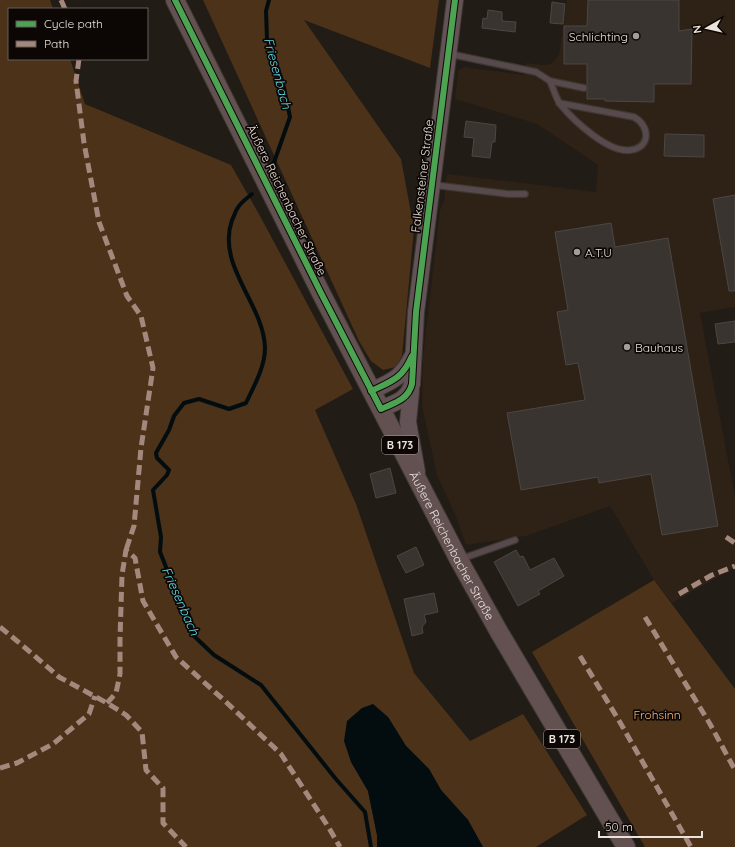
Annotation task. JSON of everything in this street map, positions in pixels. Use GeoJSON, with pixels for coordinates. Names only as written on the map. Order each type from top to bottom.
{"type":"FeatureCollection","features":[{"type":"Feature","properties":{"kind":"main road","name":"Äußere Reichenbacher Straße"},"geometry":{"type":"LineString","coordinates":[[176,0],[371,391],[459,560],[499,632],[626,847]]}},
{"type":"Feature","properties":{"kind":"main road","name":"Falkensteiner Straße"},"geometry":{"type":"LineString","coordinates":[[418,481],[408,422],[414,372],[413,355],[416,312],[455,0]]}},
{"type":"Feature","properties":{"kind":"main road","name":"Falkensteiner Straße"},"geometry":{"type":"LineString","coordinates":[[371,391],[398,378],[407,368],[413,355]]}},
{"type":"Feature","properties":{"kind":"main road"},"geometry":{"type":"LineString","coordinates":[[381,409],[403,399],[411,391]]}},
{"type":"Feature","properties":{"kind":"lane"},"geometry":{"type":"LineString","coordinates":[[448,53],[536,72],[550,81],[584,88]]}},
{"type":"Feature","properties":{"kind":"lane"},"geometry":{"type":"LineString","coordinates":[[550,81],[559,102],[576,122],[598,139],[619,150],[630,151],[644,143],[646,129],[641,121],[634,118],[559,102]]}},
{"type":"Feature","properties":{"kind":"lane"},"geometry":{"type":"LineString","coordinates":[[432,185],[508,194],[525,194]]}},
{"type":"Feature","properties":{"kind":"lane"},"geometry":{"type":"LineString","coordinates":[[459,560],[515,540]]}},
{"type":"Feature","properties":{"kind":"shaded area"},"geometry":{"type":"Polygon","coordinates":[[[567,0],[735,0],[735,307],[700,313],[735,496],[735,563],[732,569],[672,603],[654,580],[610,506],[526,536],[466,545],[456,517],[437,475],[422,406],[423,357],[440,210],[444,201],[447,174],[596,192],[598,165],[537,124],[455,99],[458,71],[464,67],[525,75],[526,63],[543,65],[551,64],[559,55],[567,0]]]}},
{"type":"Feature","properties":{"kind":"shaded area"},"geometry":{"type":"Polygon","coordinates":[[[373,704],[388,717],[406,746],[429,769],[441,790],[468,820],[483,847],[377,847],[377,835],[368,791],[351,762],[344,741],[347,721],[362,708],[373,704]]]}},
{"type":"Feature","properties":{"kind":"green space"},"geometry":{"type":"Polygon","coordinates":[[[0,0],[50,0],[53,8],[8,8],[8,60],[70,60],[85,104],[231,165],[353,389],[315,410],[356,504],[414,673],[470,741],[523,714],[587,815],[536,847],[483,847],[468,820],[441,790],[429,769],[406,746],[388,717],[351,762],[368,791],[377,835],[377,847],[0,847],[0,0]]]}},
{"type":"Feature","properties":{"kind":"green space"},"geometry":{"type":"Polygon","coordinates":[[[203,0],[439,0],[430,68],[304,20],[401,159],[414,229],[402,356],[396,367],[383,370],[371,361],[359,341],[203,0]]]}},
{"type":"Feature","properties":{"kind":"green space","name":"Frohsinn"},"geometry":{"type":"Polygon","coordinates":[[[654,580],[735,689],[735,847],[645,847],[532,652],[654,580]]]}},
{"type":"Feature","properties":{"kind":"building"},"geometry":{"type":"Polygon","coordinates":[[[588,0],[679,0],[679,31],[692,29],[691,84],[654,84],[654,102],[587,99],[587,64],[564,64],[564,26],[587,26],[588,0]]]}},
{"type":"Feature","properties":{"kind":"building"},"geometry":{"type":"Polygon","coordinates":[[[552,2],[565,4],[563,24],[550,23],[552,2]]]}},
{"type":"Feature","properties":{"kind":"building"},"geometry":{"type":"Polygon","coordinates":[[[488,10],[502,12],[502,21],[516,22],[515,32],[482,28],[483,18],[487,19],[488,10]]]}},
{"type":"Feature","properties":{"kind":"building"},"geometry":{"type":"Polygon","coordinates":[[[466,121],[496,125],[495,142],[492,142],[490,158],[472,156],[474,138],[464,137],[466,121]]]}},
{"type":"Feature","properties":{"kind":"building"},"geometry":{"type":"Polygon","coordinates":[[[665,134],[704,135],[704,157],[664,156],[665,134]]]}},
{"type":"Feature","properties":{"kind":"building"},"geometry":{"type":"Polygon","coordinates":[[[735,195],[735,291],[729,291],[713,199],[735,195]]]}},
{"type":"Feature","properties":{"kind":"building"},"geometry":{"type":"Polygon","coordinates":[[[611,223],[615,247],[668,238],[718,526],[662,535],[651,474],[599,483],[598,477],[521,490],[507,413],[585,400],[578,363],[566,365],[557,312],[568,310],[555,232],[611,223]]]}},
{"type":"Feature","properties":{"kind":"building"},"geometry":{"type":"Polygon","coordinates":[[[735,321],[735,342],[718,344],[715,324],[735,321]]]}},
{"type":"Feature","properties":{"kind":"building"},"geometry":{"type":"Polygon","coordinates":[[[390,468],[396,493],[376,498],[370,474],[390,468]]]}},
{"type":"Feature","properties":{"kind":"building"},"geometry":{"type":"Polygon","coordinates":[[[416,547],[424,565],[406,573],[397,556],[416,547]]]}},
{"type":"Feature","properties":{"kind":"building"},"geometry":{"type":"Polygon","coordinates":[[[516,550],[520,557],[523,556],[530,570],[554,558],[564,576],[538,591],[540,594],[518,606],[494,562],[516,550]]]}},
{"type":"Feature","properties":{"kind":"building"},"geometry":{"type":"Polygon","coordinates":[[[434,593],[438,612],[424,615],[426,622],[422,627],[423,633],[412,636],[404,599],[434,593]]]}},
{"type":"Feature","properties":{"kind":"waterway","name":"Friesenbach"},"geometry":{"type":"LineString","coordinates":[[269,0],[266,11],[267,39],[283,83],[290,117],[272,168]]}},
{"type":"Feature","properties":{"kind":"waterway","name":"Friesenbach"},"geometry":{"type":"LineString","coordinates":[[252,194],[238,207],[232,220],[229,237],[230,253],[235,269],[263,332],[265,355],[258,376],[246,403],[229,409],[199,399],[184,403],[174,416],[169,430],[156,453],[157,458],[169,470],[167,475],[153,490],[161,537],[160,552],[168,572],[170,584],[189,615],[194,636],[214,655],[261,685],[335,778],[365,812],[371,847]]}},
{"type":"Feature","properties":{"kind":"marked path"},"geometry":{"type":"LineString","coordinates":[[61,0],[65,8]]}},
{"type":"Feature","properties":{"kind":"marked path"},"geometry":{"type":"LineString","coordinates":[[79,60],[76,81],[84,143],[99,222],[127,296],[141,316],[153,368],[141,448],[134,526],[126,550]]}},
{"type":"Feature","properties":{"kind":"marked path"},"geometry":{"type":"LineString","coordinates":[[726,537],[735,543]]}},
{"type":"Feature","properties":{"kind":"marked path"},"geometry":{"type":"LineString","coordinates":[[107,703],[116,693],[120,674],[122,575],[126,550],[135,558],[143,601],[176,657],[281,754],[340,847]]}},
{"type":"Feature","properties":{"kind":"marked path"},"geometry":{"type":"LineString","coordinates":[[679,594],[712,575],[735,566]]}},
{"type":"Feature","properties":{"kind":"marked path"},"geometry":{"type":"LineString","coordinates":[[645,617],[710,724],[735,770]]}},
{"type":"Feature","properties":{"kind":"marked path"},"geometry":{"type":"LineString","coordinates":[[0,627],[59,677],[126,715],[142,732],[146,770],[163,788],[163,823],[186,847]]}},
{"type":"Feature","properties":{"kind":"marked path"},"geometry":{"type":"LineString","coordinates":[[580,656],[621,724],[691,847]]}},
{"type":"Feature","properties":{"kind":"marked path"},"geometry":{"type":"LineString","coordinates":[[0,768],[17,763],[53,744],[89,714],[95,696]]}},
{"type":"Feature","properties":{"kind":"cycle path"},"geometry":{"type":"LineString","coordinates":[[175,0],[321,293],[381,409],[404,397],[412,384],[416,312],[455,0]]}},
{"type":"Feature","properties":{"kind":"cycle path"},"geometry":{"type":"LineString","coordinates":[[371,391],[391,382],[400,375],[412,356]]}},
{"type":"Feature","properties":{"kind":"place","name":"Schlichting"},"geometry":{"type":"Point","coordinates":[636,36]}},
{"type":"Feature","properties":{"kind":"place","name":"A.T.U"},"geometry":{"type":"Point","coordinates":[577,252]}},
{"type":"Feature","properties":{"kind":"place","name":"Bauhaus"},"geometry":{"type":"Point","coordinates":[627,347]}}]}
